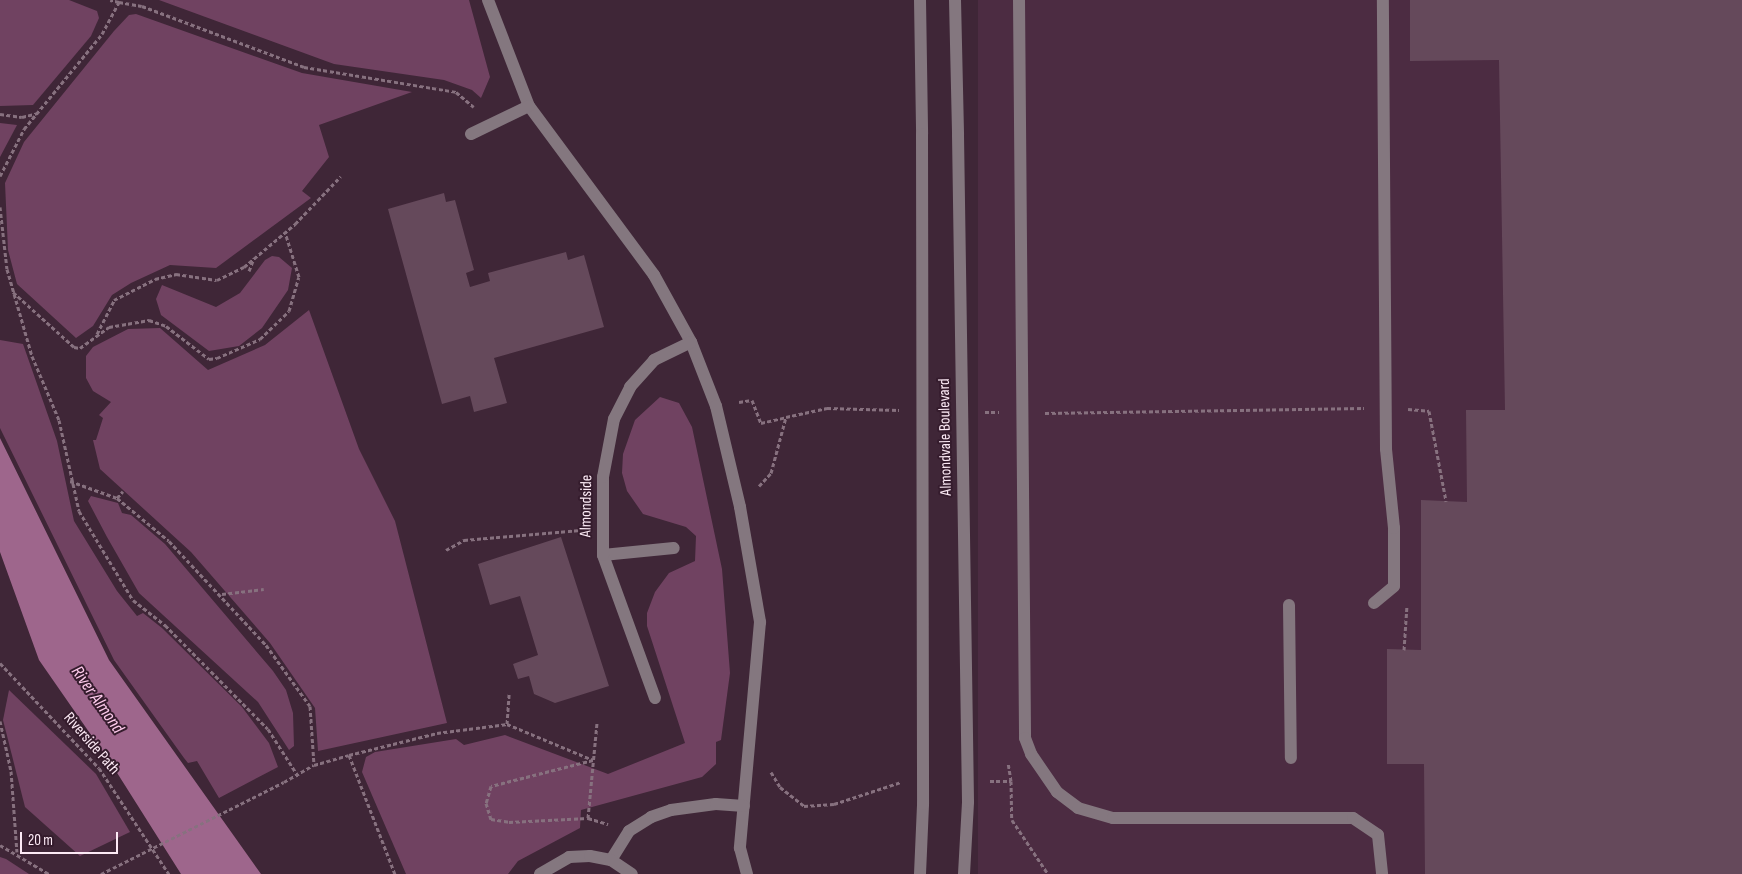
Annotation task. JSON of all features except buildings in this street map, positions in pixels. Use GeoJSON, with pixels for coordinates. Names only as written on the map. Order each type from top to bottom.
{"type":"FeatureCollection","features":[{"type":"Feature","properties":{"kind":"street"},"geometry":{"type":"LineString","coordinates":[[488,0],[530,106],[654,275],[691,342],[716,406],[740,507],[760,622],[740,848],[747,874]]}},
{"type":"Feature","properties":{"kind":"street","name":"Almondvale Boulevard"},"geometry":{"type":"LineString","coordinates":[[920,0],[923,804],[920,874]]}},
{"type":"Feature","properties":{"kind":"street","name":"Almondvale Boulevard"},"geometry":{"type":"LineString","coordinates":[[955,0],[968,802],[964,874]]}},
{"type":"Feature","properties":{"kind":"street"},"geometry":{"type":"LineString","coordinates":[[1020,0],[1025,738],[1044,776],[1057,792],[1078,808],[1113,818],[1353,818],[1378,835],[1382,874]]}},
{"type":"Feature","properties":{"kind":"street"},"geometry":{"type":"LineString","coordinates":[[1374,603],[1394,586],[1394,528],[1385,408],[1383,0]]}},
{"type":"Feature","properties":{"kind":"street"},"geometry":{"type":"LineString","coordinates":[[471,134],[530,106]]}},
{"type":"Feature","properties":{"kind":"street","name":"Almondside"},"geometry":{"type":"LineString","coordinates":[[655,698],[603,555],[602,528],[607,444],[630,387],[654,360],[691,342]]}},
{"type":"Feature","properties":{"kind":"street"},"geometry":{"type":"LineString","coordinates":[[603,555],[674,548]]}},
{"type":"Feature","properties":{"kind":"street"},"geometry":{"type":"LineString","coordinates":[[1289,605],[1290,758]]}},
{"type":"Feature","properties":{"kind":"street"},"geometry":{"type":"LineString","coordinates":[[611,860],[630,831],[671,810],[716,804],[744,806]]}},
{"type":"Feature","properties":{"kind":"street"},"geometry":{"type":"LineString","coordinates":[[540,874],[569,857],[590,856],[611,860],[632,874]]}},
{"type":"Feature","properties":{"kind":"path"},"geometry":{"type":"LineString","coordinates":[[110,0],[142,6],[304,66],[456,92],[470,101],[483,127]]}},
{"type":"Feature","properties":{"kind":"path"},"geometry":{"type":"LineString","coordinates":[[0,176],[11,149],[102,34],[119,2]]}},
{"type":"Feature","properties":{"kind":"path"},"geometry":{"type":"LineString","coordinates":[[0,114],[22,117],[38,113]]}},
{"type":"Feature","properties":{"kind":"path"},"geometry":{"type":"LineString","coordinates":[[95,336],[114,300],[126,294],[176,274],[205,281],[225,278],[255,257],[285,232],[341,176]]}},
{"type":"Feature","properties":{"kind":"path"},"geometry":{"type":"LineString","coordinates":[[0,207],[13,291],[32,356],[59,420],[70,481],[88,528],[133,600],[165,625],[268,729],[298,776]]}},
{"type":"Feature","properties":{"kind":"path"},"geometry":{"type":"LineString","coordinates":[[13,291],[74,347],[80,348],[109,327],[149,320],[166,326],[209,359],[246,347],[289,311],[297,294],[299,277],[285,232]]}},
{"type":"Feature","properties":{"kind":"path"},"geometry":{"type":"LineString","coordinates":[[249,271],[255,257]]}},
{"type":"Feature","properties":{"kind":"path"},"geometry":{"type":"LineString","coordinates":[[716,406],[752,400],[761,423],[827,408],[904,410]]}},
{"type":"Feature","properties":{"kind":"path"},"geometry":{"type":"LineString","coordinates":[[982,412],[1385,408],[1429,411],[1446,501]]}},
{"type":"Feature","properties":{"kind":"path"},"geometry":{"type":"LineString","coordinates":[[740,507],[771,473],[786,417]]}},
{"type":"Feature","properties":{"kind":"path"},"geometry":{"type":"LineString","coordinates":[[70,481],[117,498],[170,541],[222,594],[310,706],[314,765]]}},
{"type":"Feature","properties":{"kind":"path"},"geometry":{"type":"LineString","coordinates":[[117,498],[123,491]]}},
{"type":"Feature","properties":{"kind":"path"},"geometry":{"type":"LineString","coordinates":[[446,550],[464,540],[602,528]]}},
{"type":"Feature","properties":{"kind":"path"},"geometry":{"type":"LineString","coordinates":[[1394,586],[1407,597],[1404,650]]}},
{"type":"Feature","properties":{"kind":"path"},"geometry":{"type":"LineString","coordinates":[[222,594],[264,589]]}},
{"type":"Feature","properties":{"kind":"path","name":"Riverside Path"},"geometry":{"type":"LineString","coordinates":[[0,663],[99,768],[169,874]]}},
{"type":"Feature","properties":{"kind":"path"},"geometry":{"type":"LineString","coordinates":[[507,724],[509,694]]}},
{"type":"Feature","properties":{"kind":"path"},"geometry":{"type":"LineString","coordinates":[[0,721],[11,771],[17,852]]}},
{"type":"Feature","properties":{"kind":"path"},"geometry":{"type":"LineString","coordinates":[[588,818],[597,722]]}},
{"type":"Feature","properties":{"kind":"path"},"geometry":{"type":"LineString","coordinates":[[104,873],[298,776],[314,765],[437,732],[507,724],[593,760]]}},
{"type":"Feature","properties":{"kind":"path"},"geometry":{"type":"LineString","coordinates":[[349,755],[395,874]]}},
{"type":"Feature","properties":{"kind":"path"},"geometry":{"type":"LineString","coordinates":[[593,760],[502,782],[486,792],[486,811],[498,822],[588,818],[630,831]]}},
{"type":"Feature","properties":{"kind":"path"},"geometry":{"type":"LineString","coordinates":[[1011,781],[1012,820],[1048,874]]}},
{"type":"Feature","properties":{"kind":"path"},"geometry":{"type":"LineString","coordinates":[[0,845],[17,852],[49,874]]}},
{"type":"Feature","properties":{"kind":"shaded area"},"geometry":{"type":"Polygon","coordinates":[[[0,0],[69,0],[97,11],[99,18],[91,36],[33,105],[0,106],[0,0]]]}},
{"type":"Feature","properties":{"kind":"shaded area"},"geometry":{"type":"Polygon","coordinates":[[[159,0],[469,0],[490,77],[481,98],[472,90],[444,80],[334,64],[159,0]]]}},
{"type":"Feature","properties":{"kind":"shaded area"},"geometry":{"type":"Polygon","coordinates":[[[978,0],[1742,0],[1742,874],[978,874],[978,0]]]}},
{"type":"Feature","properties":{"kind":"shaded area"},"geometry":{"type":"Polygon","coordinates":[[[136,14],[302,73],[412,92],[319,125],[329,157],[302,191],[311,198],[216,268],[170,265],[131,283],[112,295],[93,326],[76,338],[17,284],[8,250],[5,183],[24,142],[114,31],[129,15],[136,14]]]}},
{"type":"Feature","properties":{"kind":"shaded area"},"geometry":{"type":"Polygon","coordinates":[[[0,123],[17,125],[0,157],[0,123]]]}},
{"type":"Feature","properties":{"kind":"shaded area"},"geometry":{"type":"Polygon","coordinates":[[[272,256],[279,257],[292,268],[288,290],[262,328],[239,346],[209,351],[161,315],[156,299],[162,285],[216,307],[240,293],[265,260],[272,256]]]}},
{"type":"Feature","properties":{"kind":"shaded area"},"geometry":{"type":"Polygon","coordinates":[[[309,310],[359,449],[395,521],[447,723],[318,751],[315,708],[270,643],[191,552],[100,469],[93,440],[96,440],[103,418],[99,415],[111,402],[93,391],[86,378],[86,356],[93,347],[128,329],[160,328],[208,370],[265,345],[309,310]]]}},
{"type":"Feature","properties":{"kind":"shaded area"},"geometry":{"type":"Polygon","coordinates":[[[0,340],[23,344],[57,441],[74,521],[117,591],[137,616],[143,613],[162,628],[242,707],[269,743],[278,767],[219,798],[197,761],[188,763],[114,660],[0,428],[0,340]]]}},
{"type":"Feature","properties":{"kind":"shaded area"},"geometry":{"type":"Polygon","coordinates":[[[660,397],[679,403],[692,427],[722,569],[730,673],[721,740],[716,742],[716,764],[702,777],[581,810],[580,828],[518,861],[508,874],[406,874],[362,772],[366,757],[375,752],[456,739],[464,745],[505,735],[608,774],[685,743],[647,626],[647,613],[655,592],[669,573],[695,561],[696,536],[686,527],[643,514],[627,491],[622,473],[623,454],[635,420],[660,397]]]}},
{"type":"Feature","properties":{"kind":"shaded area"},"geometry":{"type":"Polygon","coordinates":[[[91,496],[118,503],[122,513],[131,515],[165,544],[273,671],[286,690],[293,713],[294,746],[289,750],[258,702],[139,593],[88,501],[91,496]]]}},
{"type":"Feature","properties":{"kind":"shaded area"},"geometry":{"type":"Polygon","coordinates":[[[9,690],[96,774],[130,832],[80,856],[25,807],[3,720],[9,690]]]}},
{"type":"Feature","properties":{"kind":"shaded area"},"geometry":{"type":"Polygon","coordinates":[[[0,857],[6,859],[29,874],[0,874],[0,857]]]}},
{"type":"Feature","properties":{"kind":"water","name":"River Almond"},"geometry":{"type":"Polygon","coordinates":[[[0,438],[109,660],[261,874],[181,874],[114,768],[39,660],[0,552],[0,438]]]}}]}
